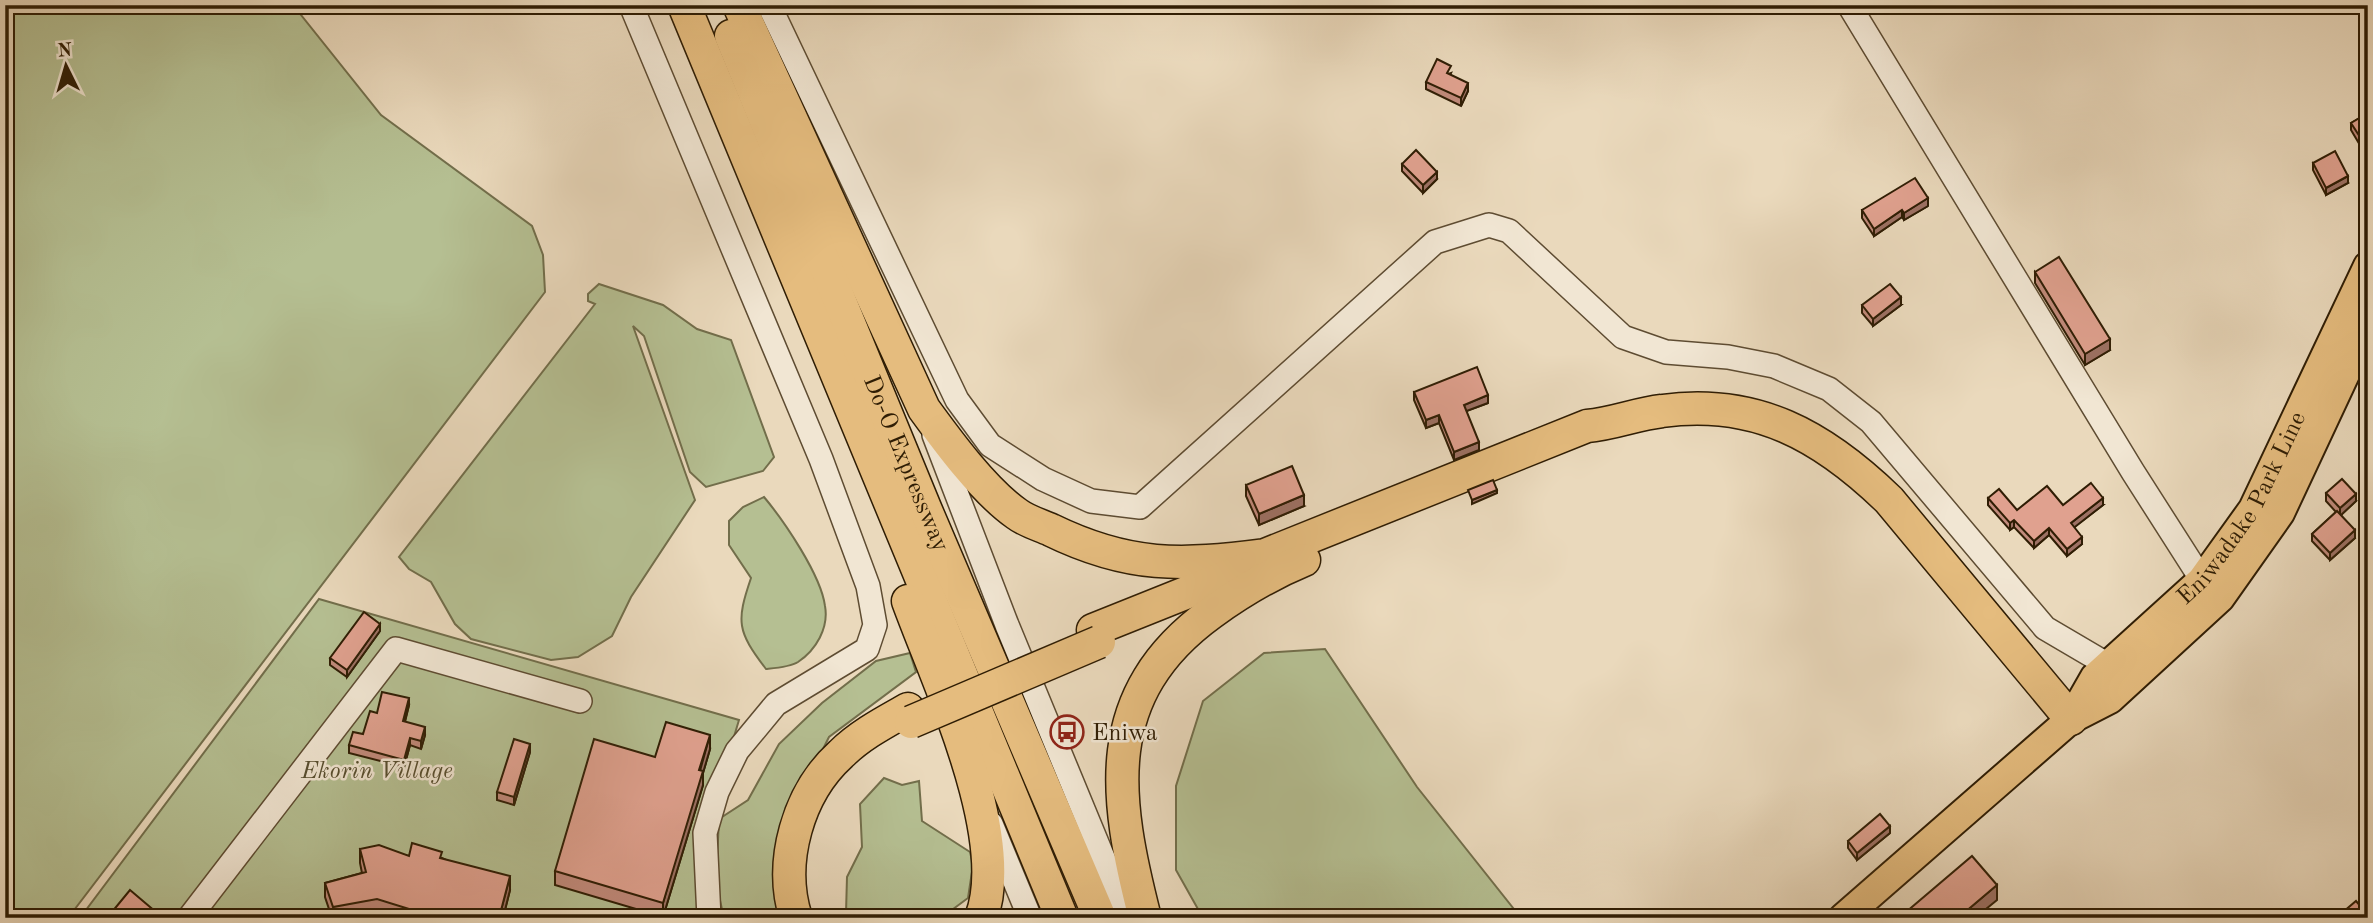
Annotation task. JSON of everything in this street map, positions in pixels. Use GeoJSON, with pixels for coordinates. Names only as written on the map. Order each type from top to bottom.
{"type":"FeatureCollection","features":[{"type":"Feature","properties":{"kind":"highway","name":"Do-O Expressway"},"geometry":{"type":"LineString","coordinates":[[719,5],[863,360],[1100,918]]}},
{"type":"Feature","properties":{"kind":"highway"},"geometry":{"type":"LineString","coordinates":[[739,5],[924,409],[960,458],[1016,514],[1084,546],[1149,562],[1269,564]]}},
{"type":"Feature","properties":{"kind":"highway","name":"Do-O Expressway"},"geometry":{"type":"LineString","coordinates":[[684,7],[1062,918]]}},
{"type":"Feature","properties":{"kind":"highway"},"geometry":{"type":"LineString","coordinates":[[684,7],[980,799],[990,879],[981,918]]}},
{"type":"Feature","properties":{"kind":"highway"},"geometry":{"type":"LineString","coordinates":[[796,918],[790,883],[795,834],[806,801],[826,769],[842,753],[909,715],[1269,564],[1587,426],[1610,424],[1661,411],[1724,410],[1756,414],[1798,431],[1833,451],[1889,500],[2071,719]]}},
{"type":"Feature","properties":{"kind":"highway"},"geometry":{"type":"LineString","coordinates":[[1145,918],[1126,827],[1122,791],[1122,755],[1128,720],[1140,689],[1161,657],[1193,626],[1269,564]]}},
{"type":"Feature","properties":{"kind":"highway"},"geometry":{"type":"LineString","coordinates":[[811,918],[805,876],[807,848],[821,807],[845,771],[909,715]]}},
{"type":"Feature","properties":{"kind":"main road","name":"Eniwadake Park Line"},"geometry":{"type":"LineString","coordinates":[[2071,719],[2095,677],[2202,580],[2253,509],[2368,266]]}},
{"type":"Feature","properties":{"kind":"main road","name":"Eniwadake Park Line"},"geometry":{"type":"LineString","coordinates":[[1843,918],[2071,719],[2110,699],[2220,598],[2280,513],[2368,325]]}},
{"type":"Feature","properties":{"kind":"street"},"geometry":{"type":"LineString","coordinates":[[631,5],[821,458],[869,586],[875,625],[867,649],[776,704],[737,751],[717,792],[705,833],[709,918]]}},
{"type":"Feature","properties":{"kind":"street"},"geometry":{"type":"LineString","coordinates":[[769,5],[957,400],[990,445],[1043,479],[1091,501],[1140,507],[1436,242],[1489,225],[1509,231],[1623,337],[1666,352],[1728,357],[1774,366],[1829,389],[1871,422],[2045,628],[2108,665]]}},
{"type":"Feature","properties":{"kind":"street"},"geometry":{"type":"LineString","coordinates":[[1849,5],[2133,472],[2202,580]]}},
{"type":"Feature","properties":{"kind":"street"},"geometry":{"type":"LineString","coordinates":[[924,409],[1007,625],[1128,918]]}},
{"type":"Feature","properties":{"kind":"street"},"geometry":{"type":"LineString","coordinates":[[189,918],[396,649],[580,701]]}},
{"type":"Feature","properties":{"kind":"street"},"geometry":{"type":"LineString","coordinates":[[980,799],[1030,918]]}},
{"type":"Feature","properties":{"kind":"green space"},"geometry":{"type":"Polygon","coordinates":[[[5,5],[293,5],[381,115],[532,226],[543,255],[545,292],[68,918],[5,918],[5,5]]]}},
{"type":"Feature","properties":{"kind":"green space"},"geometry":{"type":"Polygon","coordinates":[[[599,284],[663,305],[697,329],[731,340],[774,457],[763,471],[706,487],[690,472],[644,336],[633,326],[695,500],[631,597],[612,636],[578,657],[551,660],[471,639],[455,624],[431,582],[409,569],[399,557],[595,304],[588,301],[588,294],[599,284]]]}},
{"type":"Feature","properties":{"kind":"green space"},"geometry":{"type":"Polygon","coordinates":[[[764,497],[791,534],[817,579],[826,614],[820,638],[804,657],[791,665],[766,669],[749,645],[742,626],[743,605],[751,578],[729,545],[729,521],[743,507],[764,497]]]}},
{"type":"Feature","properties":{"kind":"green space","name":"Ekorin Village"},"geometry":{"type":"Polygon","coordinates":[[[319,599],[739,720],[705,833],[709,918],[80,918],[319,599]]]}},
{"type":"Feature","properties":{"kind":"green space"},"geometry":{"type":"Polygon","coordinates":[[[1325,649],[1417,787],[1521,918],[1203,918],[1176,870],[1176,786],[1203,701],[1264,653],[1325,649]]]}},
{"type":"Feature","properties":{"kind":"green space"},"geometry":{"type":"Polygon","coordinates":[[[910,653],[916,672],[829,737],[786,823],[787,918],[724,918],[716,883],[719,819],[748,800],[779,744],[822,703],[876,661],[910,653]]]}},
{"type":"Feature","properties":{"kind":"green space"},"geometry":{"type":"Polygon","coordinates":[[[884,778],[902,785],[919,781],[922,821],[970,852],[973,865],[968,898],[941,918],[852,918],[846,913],[847,877],[862,847],[860,804],[884,778]]]}},
{"type":"Feature","properties":{"kind":"building"},"geometry":{"type":"Polygon","coordinates":[[[1437,59],[1451,66],[1447,73],[1468,83],[1461,98],[1426,82],[1437,59]]]}},
{"type":"Feature","properties":{"kind":"building"},"geometry":{"type":"Polygon","coordinates":[[[2368,113],[2368,133],[2360,137],[2351,123],[2368,113]]]}},
{"type":"Feature","properties":{"kind":"building"},"geometry":{"type":"Polygon","coordinates":[[[1416,150],[1437,172],[1423,185],[1402,164],[1416,150]]]}},
{"type":"Feature","properties":{"kind":"building"},"geometry":{"type":"Polygon","coordinates":[[[2335,151],[2348,176],[2326,188],[2313,163],[2335,151]]]}},
{"type":"Feature","properties":{"kind":"building"},"geometry":{"type":"Polygon","coordinates":[[[1915,178],[1928,198],[1904,213],[1902,210],[1874,229],[1862,210],[1915,178]]]}},
{"type":"Feature","properties":{"kind":"building"},"geometry":{"type":"Polygon","coordinates":[[[2059,257],[2110,339],[2085,354],[2035,272],[2059,257]]]}},
{"type":"Feature","properties":{"kind":"building"},"geometry":{"type":"Polygon","coordinates":[[[1890,284],[1901,297],[1873,319],[1862,305],[1890,284]]]}},
{"type":"Feature","properties":{"kind":"building"},"geometry":{"type":"Polygon","coordinates":[[[1477,367],[1488,395],[1464,405],[1479,442],[1454,452],[1439,415],[1426,420],[1414,392],[1477,367]]]}},
{"type":"Feature","properties":{"kind":"building"},"geometry":{"type":"Polygon","coordinates":[[[1292,466],[1304,495],[1259,514],[1246,485],[1292,466]]]}},
{"type":"Feature","properties":{"kind":"building"},"geometry":{"type":"Polygon","coordinates":[[[2342,479],[2356,494],[2340,508],[2326,493],[2342,479]]]}},
{"type":"Feature","properties":{"kind":"building"},"geometry":{"type":"Polygon","coordinates":[[[1493,480],[1497,490],[1472,500],[1468,490],[1493,480]]]}},
{"type":"Feature","properties":{"kind":"building"},"geometry":{"type":"Polygon","coordinates":[[[2091,483],[2103,498],[2071,523],[2082,537],[2067,549],[2049,528],[2034,541],[2014,520],[2010,523],[1988,498],[1999,489],[2017,510],[2047,486],[2063,505],[2091,483]]]}},
{"type":"Feature","properties":{"kind":"building"},"geometry":{"type":"Polygon","coordinates":[[[2337,511],[2355,530],[2330,553],[2312,534],[2337,511]]]}},
{"type":"Feature","properties":{"kind":"building"},"geometry":{"type":"Polygon","coordinates":[[[364,612],[380,624],[347,670],[330,658],[364,612]]]}},
{"type":"Feature","properties":{"kind":"building"},"geometry":{"type":"Polygon","coordinates":[[[382,692],[409,698],[403,721],[425,727],[421,741],[410,738],[404,760],[349,745],[353,732],[363,734],[370,711],[377,713],[382,692]]]}},
{"type":"Feature","properties":{"kind":"building"},"geometry":{"type":"Polygon","coordinates":[[[666,722],[710,735],[699,770],[703,771],[663,903],[555,871],[594,739],[655,757],[666,722]]]}},
{"type":"Feature","properties":{"kind":"building"},"geometry":{"type":"Polygon","coordinates":[[[514,739],[530,744],[514,797],[497,792],[514,739]]]}},
{"type":"Feature","properties":{"kind":"building"},"geometry":{"type":"Polygon","coordinates":[[[1880,814],[1890,826],[1857,853],[1848,841],[1880,814]]]}},
{"type":"Feature","properties":{"kind":"building"},"geometry":{"type":"Polygon","coordinates":[[[412,843],[442,852],[440,858],[510,876],[499,918],[438,918],[377,899],[333,907],[325,883],[366,872],[360,849],[379,845],[409,856],[412,843]]]}},
{"type":"Feature","properties":{"kind":"building"},"geometry":{"type":"Polygon","coordinates":[[[1972,856],[1997,885],[1958,918],[1899,918],[1972,856]]]}},
{"type":"Feature","properties":{"kind":"building"},"geometry":{"type":"Polygon","coordinates":[[[130,890],[163,918],[107,918],[130,890]]]}},
{"type":"Feature","properties":{"kind":"building"},"geometry":{"type":"Polygon","coordinates":[[[2356,901],[2368,915],[2365,918],[2336,918],[2356,901]]]}},
{"type":"Feature","properties":{"kind":"place","name":"Eniwa"},"geometry":{"type":"Point","coordinates":[1067,732]}}]}
